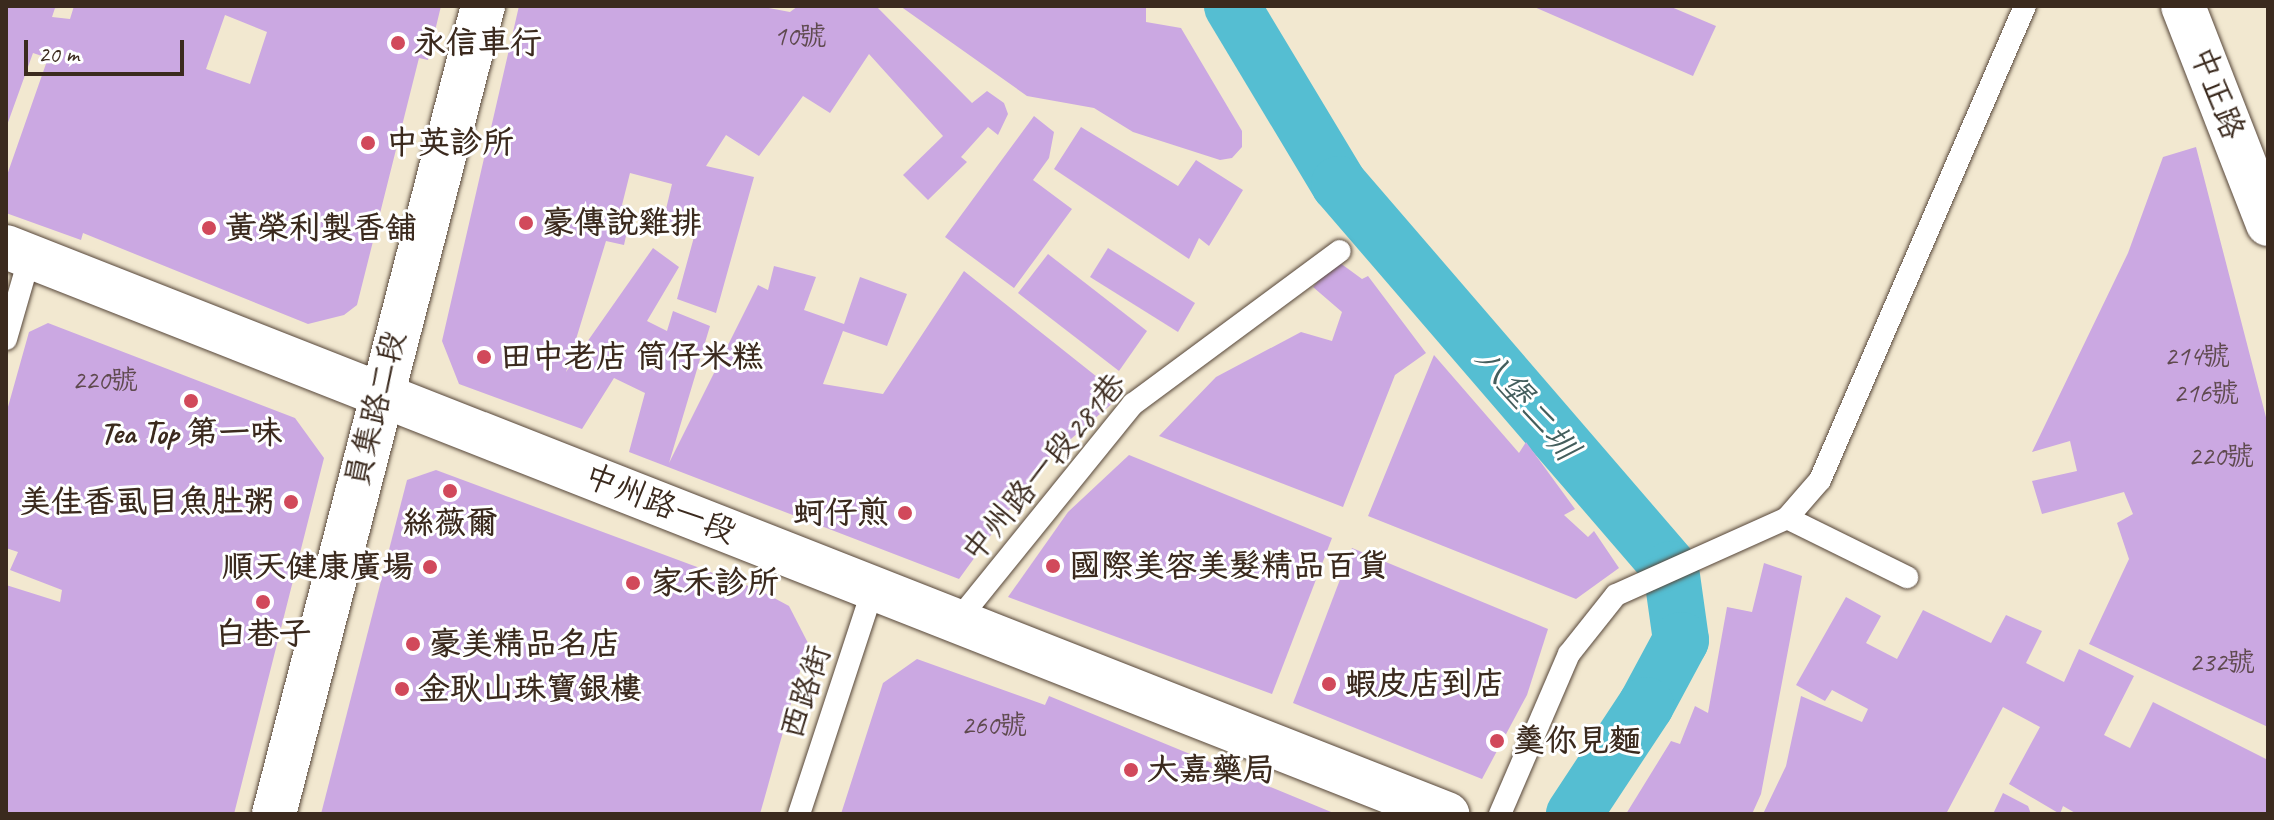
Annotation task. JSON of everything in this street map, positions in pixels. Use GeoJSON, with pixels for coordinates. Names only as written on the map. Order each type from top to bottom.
{"type":"FeatureCollection","features":[{"type":"Feature","properties":{"kind":"street","name":"員集路二段"},"geometry":{"type":"LineString","coordinates":[[274,814],[380,391],[483,6]]}},
{"type":"Feature","properties":{"kind":"street","name":"中正路"},"geometry":{"type":"LineString","coordinates":[[2183,6],[2268,224]]}},
{"type":"Feature","properties":{"kind":"street","name":"中州路一段"},"geometry":{"type":"LineString","coordinates":[[18,251],[380,391],[1447,814]]}},
{"type":"Feature","properties":{"kind":"lane"},"geometry":{"type":"LineString","coordinates":[[1500,814],[1569,654],[1616,595],[1787,518],[1820,480],[2025,6]]}},
{"type":"Feature","properties":{"kind":"lane"},"geometry":{"type":"LineString","coordinates":[[6,339],[18,251]]}},
{"type":"Feature","properties":{"kind":"lane","name":"中州路一段281巷"},"geometry":{"type":"LineString","coordinates":[[958,620],[1133,404],[1340,251]]}},
{"type":"Feature","properties":{"kind":"lane"},"geometry":{"type":"LineString","coordinates":[[1787,518],[1907,577]]}},
{"type":"Feature","properties":{"kind":"lane","name":"西路街"},"geometry":{"type":"LineString","coordinates":[[799,814],[873,589]]}},
{"type":"Feature","properties":{"kind":"building"},"geometry":{"type":"Polygon","coordinates":[[[6,6],[51,6],[55,8],[52,17],[70,19],[74,6],[441,6],[428,60],[419,58],[357,305],[344,315],[308,324],[83,233],[81,240],[6,213],[6,178],[48,58],[33,53],[6,128],[6,6]],[[225,15],[206,69],[250,84],[267,32],[225,15]]]}},
{"type":"Feature","properties":{"kind":"building"},"geometry":{"type":"Polygon","coordinates":[[[519,6],[758,6],[790,12],[798,6],[876,6],[972,103],[987,91],[1004,103],[1008,114],[998,135],[988,127],[961,157],[967,162],[928,200],[903,175],[943,136],[869,54],[830,113],[803,96],[759,156],[726,135],[706,166],[754,177],[716,313],[677,299],[694,237],[662,226],[672,184],[630,173],[622,205],[632,209],[624,245],[606,241],[566,372],[653,248],[679,267],[647,321],[667,331],[673,311],[710,326],[669,463],[758,285],[768,290],[774,266],[816,277],[804,310],[844,324],[860,277],[907,294],[887,346],[843,331],[823,384],[883,394],[964,271],[1121,396],[1044,462],[959,579],[629,452],[645,393],[614,378],[582,429],[459,384],[442,341],[519,6]]]}},
{"type":"Feature","properties":{"kind":"building"},"geometry":{"type":"Polygon","coordinates":[[[900,6],[1146,6],[1146,22],[1181,28],[1242,131],[1242,147],[1232,158],[1220,160],[1133,132],[1094,108],[1027,96],[900,6]]]}},
{"type":"Feature","properties":{"kind":"building"},"geometry":{"type":"Polygon","coordinates":[[[1532,6],[1669,6],[1716,26],[1693,76],[1532,6]]]}},
{"type":"Feature","properties":{"kind":"building"},"geometry":{"type":"Polygon","coordinates":[[[1034,116],[1054,132],[1049,158],[1033,180],[1072,209],[1014,288],[945,237],[1034,116]]]}},
{"type":"Feature","properties":{"kind":"building"},"geometry":{"type":"Polygon","coordinates":[[[1081,127],[1178,186],[1196,160],[1243,190],[1209,246],[1199,238],[1189,259],[1054,169],[1081,127]]]}},
{"type":"Feature","properties":{"kind":"building"},"geometry":{"type":"Polygon","coordinates":[[[2196,147],[2268,425],[2268,727],[2089,644],[2129,559],[2117,523],[2133,514],[2124,492],[2042,514],[2032,481],[2077,471],[2070,441],[2032,452],[2128,253],[2163,157],[2196,147]]]}},
{"type":"Feature","properties":{"kind":"building"},"geometry":{"type":"Polygon","coordinates":[[[1108,248],[1195,303],[1178,332],[1090,277],[1108,248]]]}},
{"type":"Feature","properties":{"kind":"building"},"geometry":{"type":"Polygon","coordinates":[[[1048,254],[1147,331],[1119,371],[1018,293],[1048,254]]]}},
{"type":"Feature","properties":{"kind":"building"},"geometry":{"type":"Polygon","coordinates":[[[1336,260],[1362,279],[1368,276],[1426,353],[1395,375],[1343,507],[1159,436],[1216,377],[1301,332],[1332,341],[1342,312],[1313,287],[1336,260]]]}},
{"type":"Feature","properties":{"kind":"building"},"geometry":{"type":"Polygon","coordinates":[[[48,323],[295,418],[324,458],[234,814],[6,814],[6,585],[60,602],[62,590],[10,570],[18,552],[6,548],[6,414],[29,332],[48,323]]]}},
{"type":"Feature","properties":{"kind":"building"},"geometry":{"type":"Polygon","coordinates":[[[1434,355],[1519,453],[1526,442],[1575,509],[1564,515],[1588,537],[1594,531],[1619,568],[1576,599],[1368,516],[1434,355]]]}},
{"type":"Feature","properties":{"kind":"building"},"geometry":{"type":"Polygon","coordinates":[[[1129,455],[1332,538],[1272,694],[1008,597],[1068,512],[1129,455]]]}},
{"type":"Feature","properties":{"kind":"building"},"geometry":{"type":"Polygon","coordinates":[[[436,470],[759,590],[789,606],[808,643],[760,814],[321,814],[407,480],[436,470]]]}},
{"type":"Feature","properties":{"kind":"building"},"geometry":{"type":"Polygon","coordinates":[[[1352,548],[1548,629],[1527,695],[1482,779],[1293,703],[1352,548]]]}},
{"type":"Feature","properties":{"kind":"building"},"geometry":{"type":"Polygon","coordinates":[[[1764,563],[1802,576],[1761,794],[1752,814],[1626,814],[1671,741],[1680,744],[1695,706],[1708,713],[1727,607],[1752,612],[1764,563]]]}},
{"type":"Feature","properties":{"kind":"building"},"geometry":{"type":"Polygon","coordinates":[[[1846,597],[1881,616],[1866,643],[1897,659],[1923,610],[1991,643],[2006,615],[2042,631],[2026,663],[2064,682],[2079,649],[2134,676],[2104,735],[2130,748],[2153,702],[2268,760],[2268,814],[2077,814],[2063,806],[2060,814],[2009,784],[2040,727],[2003,707],[1946,814],[1763,814],[1786,766],[1801,696],[1862,722],[1868,709],[1832,690],[1825,701],[1796,685],[1846,597]]]}},
{"type":"Feature","properties":{"kind":"building"},"geometry":{"type":"Polygon","coordinates":[[[917,659],[1045,705],[1049,696],[1336,814],[841,814],[883,683],[917,659]]]}},
{"type":"Feature","properties":{"kind":"building"},"geometry":{"type":"Polygon","coordinates":[[[2003,793],[2028,806],[2031,814],[1993,814],[2003,793]]]}},
{"type":"Feature","properties":{"kind":"waterway","name":"八堡二圳"},"geometry":{"type":"LineString","coordinates":[[1232,6],[1339,184],[1671,569],[1681,640],[1646,705],[1574,814]]}},
{"type":"Feature","properties":{"kind":"place","name":"永信車行"},"geometry":{"type":"Point","coordinates":[398,43]}},
{"type":"Feature","properties":{"kind":"place","name":"中英診所"},"geometry":{"type":"Point","coordinates":[368,143]}},
{"type":"Feature","properties":{"kind":"place","name":"豪傳說雞排"},"geometry":{"type":"Point","coordinates":[526,223]}},
{"type":"Feature","properties":{"kind":"place","name":"黃榮利製香舖"},"geometry":{"type":"Point","coordinates":[209,228]}},
{"type":"Feature","properties":{"kind":"place","name":"田中老店 筒仔米糕"},"geometry":{"type":"Point","coordinates":[484,357]}},
{"type":"Feature","properties":{"kind":"place","name":"Tea Top 第一味"},"geometry":{"type":"Point","coordinates":[191,401]}},
{"type":"Feature","properties":{"kind":"place","name":"絲薇爾"},"geometry":{"type":"Point","coordinates":[450,491]}},
{"type":"Feature","properties":{"kind":"place","name":"美佳香虱目魚肚粥"},"geometry":{"type":"Point","coordinates":[291,502]}},
{"type":"Feature","properties":{"kind":"place","name":"蚵仔煎"},"geometry":{"type":"Point","coordinates":[905,513]}},
{"type":"Feature","properties":{"kind":"place","name":"國際美容美髮精品百貨"},"geometry":{"type":"Point","coordinates":[1053,566]}},
{"type":"Feature","properties":{"kind":"place","name":"順天健康廣場"},"geometry":{"type":"Point","coordinates":[430,567]}},
{"type":"Feature","properties":{"kind":"place","name":"家禾診所"},"geometry":{"type":"Point","coordinates":[633,583]}},
{"type":"Feature","properties":{"kind":"place","name":"白巷子"},"geometry":{"type":"Point","coordinates":[263,602]}},
{"type":"Feature","properties":{"kind":"place","name":"豪美精品名店"},"geometry":{"type":"Point","coordinates":[413,644]}},
{"type":"Feature","properties":{"kind":"place","name":"蝦皮店到店"},"geometry":{"type":"Point","coordinates":[1329,684]}},
{"type":"Feature","properties":{"kind":"place","name":"金耿山珠寶銀樓"},"geometry":{"type":"Point","coordinates":[402,689]}},
{"type":"Feature","properties":{"kind":"place","name":"羹你見麵"},"geometry":{"type":"Point","coordinates":[1497,741]}},
{"type":"Feature","properties":{"kind":"place","name":"大嘉藥局"},"geometry":{"type":"Point","coordinates":[1131,770]}}]}
